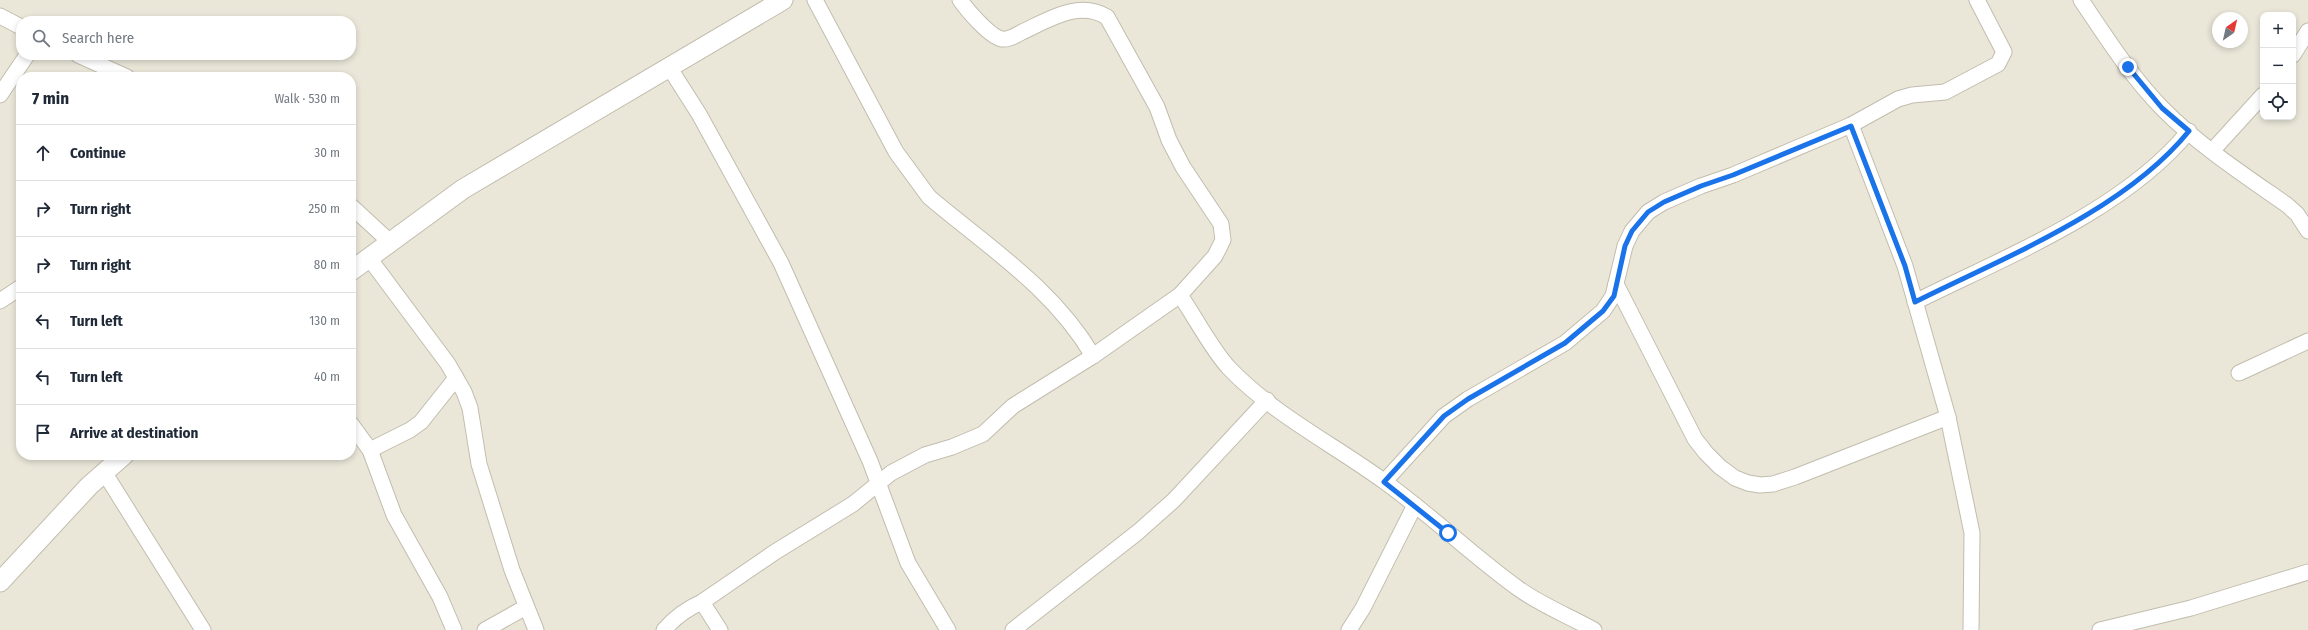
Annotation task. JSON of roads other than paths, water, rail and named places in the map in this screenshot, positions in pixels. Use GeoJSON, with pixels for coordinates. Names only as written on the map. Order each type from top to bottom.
{"type":"FeatureCollection","features":[{"type":"Feature","properties":{"kind":"street"},"geometry":{"type":"LineString","coordinates":[[356,267],[389,241],[463,189],[782,0]]}},
{"type":"Feature","properties":{"kind":"street"},"geometry":{"type":"LineString","coordinates":[[815,0],[896,152],[916,181],[929,197],[1027,275],[1061,310],[1093,356]]}},
{"type":"Feature","properties":{"kind":"street"},"geometry":{"type":"LineString","coordinates":[[664,630],[676,617],[702,602],[775,552],[847,508],[891,473],[925,455],[952,447],[983,434],[1013,406],[1093,356],[1180,295],[1215,256],[1223,240],[1221,224],[1214,211],[1195,188],[1183,167],[1169,140],[1157,107],[1107,17],[1096,9],[1085,8],[1058,15],[1012,37],[1002,39],[994,35],[979,22],[960,0]]}},
{"type":"Feature","properties":{"kind":"street"},"geometry":{"type":"LineString","coordinates":[[1384,482],[1431,428],[1455,407],[1578,334],[1609,304],[1616,284],[1625,246],[1632,231],[1648,212],[1664,202],[1701,186],[1733,175],[1851,126],[1898,99],[1912,95],[1945,92],[1998,64],[2004,52],[1977,0]]}},
{"type":"Feature","properties":{"kind":"street"},"geometry":{"type":"LineString","coordinates":[[2081,0],[2119,57],[2162,108],[2212,151],[2287,205],[2297,214],[2308,231]]}},
{"type":"Feature","properties":{"kind":"street"},"geometry":{"type":"LineString","coordinates":[[0,16],[16,25]]}},
{"type":"Feature","properties":{"kind":"street"},"geometry":{"type":"LineString","coordinates":[[2296,50],[2308,31]]}},
{"type":"Feature","properties":{"kind":"street"},"geometry":{"type":"LineString","coordinates":[[0,95],[24,60]]}},
{"type":"Feature","properties":{"kind":"street"},"geometry":{"type":"LineString","coordinates":[[89,60],[116,72]]}},
{"type":"Feature","properties":{"kind":"street"},"geometry":{"type":"LineString","coordinates":[[669,67],[710,133],[781,263],[879,484],[908,563],[948,630]]}},
{"type":"Feature","properties":{"kind":"street"},"geometry":{"type":"LineString","coordinates":[[2212,151],[2260,98]]}},
{"type":"Feature","properties":{"kind":"street"},"geometry":{"type":"LineString","coordinates":[[1851,126],[1905,266],[1948,417],[1972,533],[1971,630]]}},
{"type":"Feature","properties":{"kind":"street"},"geometry":{"type":"LineString","coordinates":[[1915,302],[2079,220],[2123,191],[2153,167],[2189,131]]}},
{"type":"Feature","properties":{"kind":"street"},"geometry":{"type":"LineString","coordinates":[[356,211],[389,241]]}},
{"type":"Feature","properties":{"kind":"street"},"geometry":{"type":"LineString","coordinates":[[369,258],[456,378],[464,392],[470,408],[479,464],[512,570],[536,630]]}},
{"type":"Feature","properties":{"kind":"street"},"geometry":{"type":"LineString","coordinates":[[1616,284],[1695,439],[1720,467],[1735,478],[1748,483],[1760,485],[1773,484],[1795,477],[1948,417]]}},
{"type":"Feature","properties":{"kind":"street"},"geometry":{"type":"LineString","coordinates":[[0,301],[16,290]]}},
{"type":"Feature","properties":{"kind":"street"},"geometry":{"type":"LineString","coordinates":[[1180,295],[1228,367],[1267,400],[1294,421],[1384,482],[1520,590],[1547,608],[1594,630]]}},
{"type":"Feature","properties":{"kind":"street"},"geometry":{"type":"LineString","coordinates":[[2239,373],[2308,341]]}},
{"type":"Feature","properties":{"kind":"street"},"geometry":{"type":"LineString","coordinates":[[370,450],[410,430],[421,422],[456,378]]}},
{"type":"Feature","properties":{"kind":"street"},"geometry":{"type":"LineString","coordinates":[[1013,630],[1061,595],[1143,528],[1174,500],[1267,400]]}},
{"type":"Feature","properties":{"kind":"street"},"geometry":{"type":"LineString","coordinates":[[356,431],[370,450],[394,515],[440,597],[454,630]]}},
{"type":"Feature","properties":{"kind":"street"},"geometry":{"type":"LineString","coordinates":[[0,582],[36,540],[104,472],[118,460]]}},
{"type":"Feature","properties":{"kind":"street"},"geometry":{"type":"LineString","coordinates":[[104,472],[203,630]]}},
{"type":"Feature","properties":{"kind":"street"},"geometry":{"type":"LineString","coordinates":[[1349,630],[1363,608],[1415,506]]}},
{"type":"Feature","properties":{"kind":"street"},"geometry":{"type":"LineString","coordinates":[[2100,630],[2191,608],[2308,572]]}},
{"type":"Feature","properties":{"kind":"street"},"geometry":{"type":"LineString","coordinates":[[702,602],[720,630]]}},
{"type":"Feature","properties":{"kind":"street"},"geometry":{"type":"LineString","coordinates":[[485,630],[526,607]]}}]}
